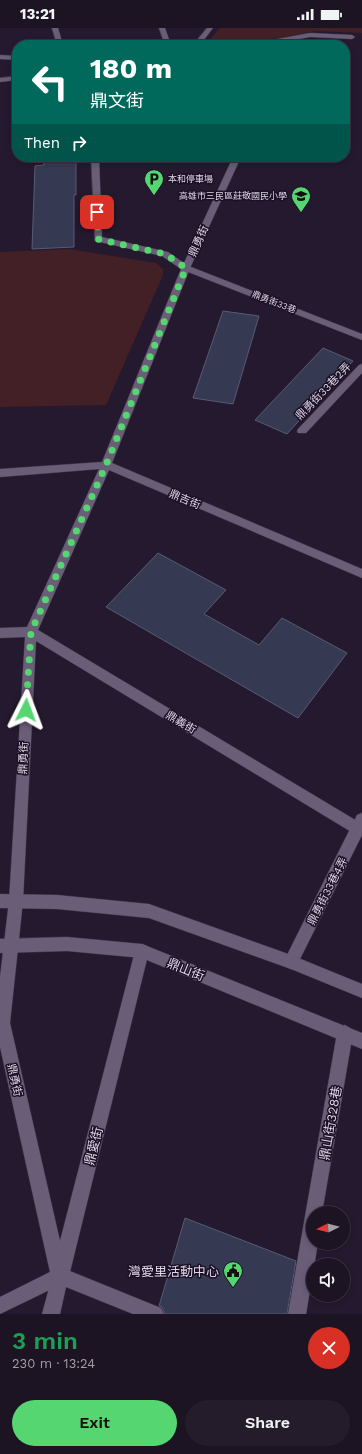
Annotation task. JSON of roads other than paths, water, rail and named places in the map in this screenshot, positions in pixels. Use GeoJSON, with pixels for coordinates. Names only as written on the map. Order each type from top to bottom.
{"type":"FeatureCollection","features":[{"type":"Feature","properties":{"kind":"street"},"geometry":{"type":"LineString","coordinates":[[55,28],[59,40]]}},
{"type":"Feature","properties":{"kind":"street"},"geometry":{"type":"LineString","coordinates":[[162,28],[166,40]]}},
{"type":"Feature","properties":{"kind":"street"},"geometry":{"type":"LineString","coordinates":[[200,40],[210,28]]}},
{"type":"Feature","properties":{"kind":"street"},"geometry":{"type":"LineString","coordinates":[[286,40],[310,36],[362,38]]}},
{"type":"Feature","properties":{"kind":"street"},"geometry":{"type":"LineString","coordinates":[[348,40],[352,37]]}},
{"type":"Feature","properties":{"kind":"street"},"geometry":{"type":"LineString","coordinates":[[0,57],[12,58]]}},
{"type":"Feature","properties":{"kind":"street"},"geometry":{"type":"LineString","coordinates":[[0,80],[12,79]]}},
{"type":"Feature","properties":{"kind":"street","name":"鼎勇街33巷"},"geometry":{"type":"LineString","coordinates":[[95,162],[98,239],[165,254],[186,268],[362,337]]}},
{"type":"Feature","properties":{"kind":"street","name":"鼎勇街"},"geometry":{"type":"LineString","coordinates":[[60,1276],[2,1023],[5,946],[16,901],[31,632],[106,465],[186,268],[235,162]]}},
{"type":"Feature","properties":{"kind":"street","name":"鼎勇街33巷2弄"},"geometry":{"type":"LineString","coordinates":[[302,431],[362,367]]}},
{"type":"Feature","properties":{"kind":"street","name":"鼎吉街"},"geometry":{"type":"LineString","coordinates":[[0,473],[106,465],[362,574]]}},
{"type":"Feature","properties":{"kind":"street"},"geometry":{"type":"LineString","coordinates":[[0,633],[31,632]]}},
{"type":"Feature","properties":{"kind":"street","name":"鼎義街"},"geometry":{"type":"LineString","coordinates":[[31,632],[360,824]]}},
{"type":"Feature","properties":{"kind":"street","name":"鼎勇街33巷4弄"},"geometry":{"type":"LineString","coordinates":[[291,962],[360,824]]}},
{"type":"Feature","properties":{"kind":"street"},"geometry":{"type":"LineString","coordinates":[[0,901],[57,902],[149,911],[291,962],[362,991]]}},
{"type":"Feature","properties":{"kind":"street","name":"鼎山街"},"geometry":{"type":"LineString","coordinates":[[5,946],[67,944],[142,951],[362,1041]]}},
{"type":"Feature","properties":{"kind":"street","name":"鼎愛街"},"geometry":{"type":"LineString","coordinates":[[51,1314],[142,951]]}},
{"type":"Feature","properties":{"kind":"street","name":"鼎山街328巷"},"geometry":{"type":"LineString","coordinates":[[315,1206],[345,1033]]}},
{"type":"Feature","properties":{"kind":"street"},"geometry":{"type":"LineString","coordinates":[[297,1314],[308,1250]]}},
{"type":"Feature","properties":{"kind":"street"},"geometry":{"type":"LineString","coordinates":[[0,1306],[60,1276],[154,1314]]}},
{"type":"Feature","properties":{"kind":"place","name":"本和停車場"},"geometry":{"type":"Point","coordinates":[154,196]}},
{"type":"Feature","properties":{"kind":"place","name":"高雄市三民區莊敬國民小學"},"geometry":{"type":"Point","coordinates":[301,213]}},
{"type":"Feature","properties":{"kind":"place","name":"灣愛里活動中心"},"geometry":{"type":"Point","coordinates":[233,1288]}}]}
